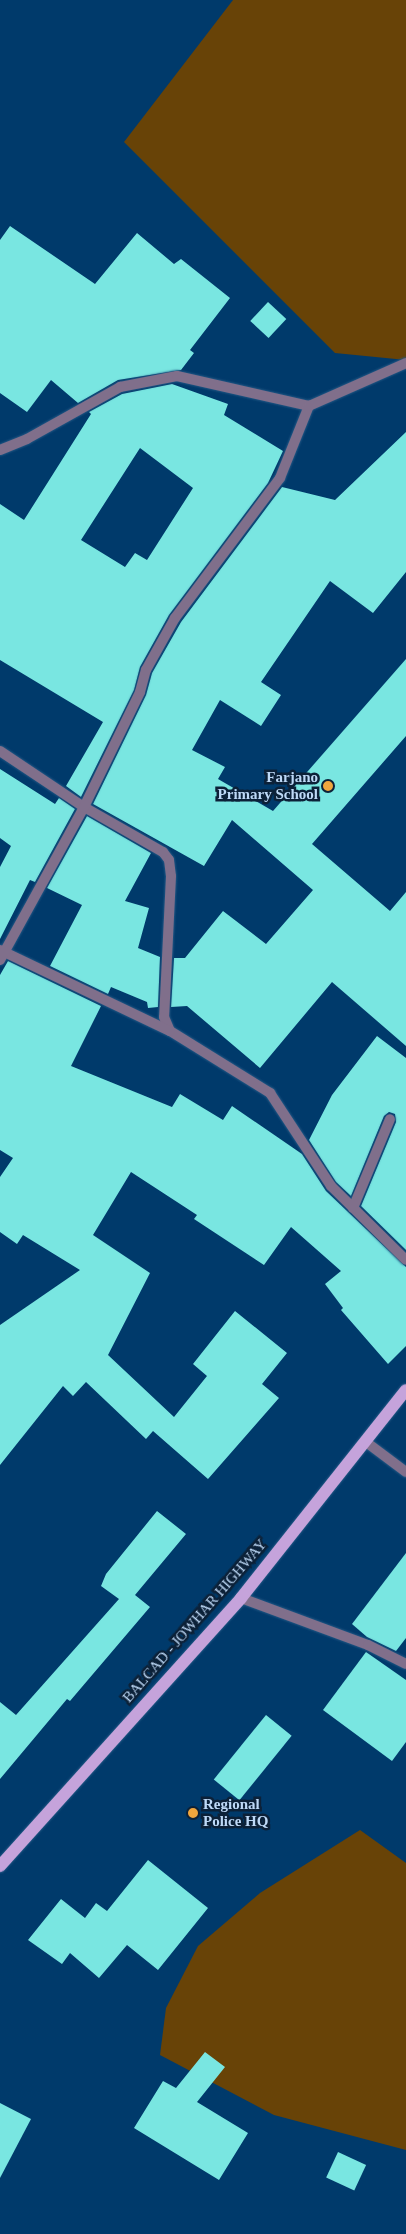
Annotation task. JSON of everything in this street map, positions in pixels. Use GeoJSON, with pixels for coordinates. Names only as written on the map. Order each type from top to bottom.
{"type":"FeatureCollection","features":[{"type":"Feature","properties":{"kind":"main road","name":"BALCAD - JOWHAR HIGHWAY"},"geometry":{"type":"LineString","coordinates":[[0,1866],[241,1598],[406,1390]]}},
{"type":"Feature","properties":{"kind":"street"},"geometry":{"type":"LineString","coordinates":[[0,450],[27,439],[120,387],[177,376],[309,406],[406,363]]}},
{"type":"Feature","properties":{"kind":"street"},"geometry":{"type":"LineString","coordinates":[[309,406],[280,478],[175,618],[146,670],[140,692],[84,807],[1,954],[170,1031],[270,1093],[331,1186],[406,1260]]}},
{"type":"Feature","properties":{"kind":"street"},"geometry":{"type":"LineString","coordinates":[[0,751],[84,807],[163,852],[170,860],[164,1017],[170,1031]]}},
{"type":"Feature","properties":{"kind":"street"},"geometry":{"type":"LineString","coordinates":[[353,1208],[390,1119]]}},
{"type":"Feature","properties":{"kind":"street"},"geometry":{"type":"LineString","coordinates":[[366,1442],[406,1472]]}},
{"type":"Feature","properties":{"kind":"street"},"geometry":{"type":"LineString","coordinates":[[241,1598],[368,1645],[406,1664]]}},
{"type":"Feature","properties":{"kind":"shaded area"},"geometry":{"type":"Polygon","coordinates":[[[233,0],[406,0],[406,360],[335,353],[124,142],[233,0]]]}},
{"type":"Feature","properties":{"kind":"shaded area"},"geometry":{"type":"Polygon","coordinates":[[[360,1830],[406,1863],[406,2150],[274,2115],[160,2055],[166,2008],[198,1946],[260,1893],[360,1830]]]}},
{"type":"Feature","properties":{"kind":"building"},"geometry":{"type":"Polygon","coordinates":[[[10,226],[95,284],[137,233],[174,264],[181,259],[230,298],[190,350],[194,353],[181,370],[118,380],[78,403],[51,380],[27,412],[0,393],[0,240],[10,226]]]}},
{"type":"Feature","properties":{"kind":"building"},"geometry":{"type":"Polygon","coordinates":[[[268,302],[286,319],[269,338],[250,321],[268,302]]]}},
{"type":"Feature","properties":{"kind":"building"},"geometry":{"type":"Polygon","coordinates":[[[172,384],[228,404],[224,415],[283,451],[268,483],[169,615],[140,667],[134,690],[81,797],[66,786],[103,722],[0,660],[0,504],[24,520],[91,414],[89,412],[122,394],[172,384]],[[140,448],[81,540],[125,567],[135,553],[147,560],[193,488],[140,448]]]}},
{"type":"Feature","properties":{"kind":"building"},"geometry":{"type":"Polygon","coordinates":[[[406,432],[406,572],[373,613],[330,581],[261,682],[281,695],[261,726],[220,700],[192,750],[225,767],[218,779],[273,811],[406,659],[406,736],[312,844],[390,911],[406,892],[406,1046],[332,982],[260,1068],[187,1006],[171,1007],[174,958],[185,958],[223,911],[266,944],[313,890],[232,820],[204,866],[93,804],[146,695],[152,673],[181,622],[282,487],[335,500],[406,432]]]}},
{"type":"Feature","properties":{"kind":"building"},"geometry":{"type":"Polygon","coordinates":[[[0,769],[55,804],[59,798],[75,809],[35,882],[30,880],[0,939],[0,867],[11,846],[0,838],[0,769]]]}},
{"type":"Feature","properties":{"kind":"building"},"geometry":{"type":"Polygon","coordinates":[[[87,816],[151,853],[125,901],[149,908],[138,948],[160,957],[158,1007],[148,1008],[147,1002],[111,987],[108,994],[50,966],[82,905],[47,888],[87,816]]]}},
{"type":"Feature","properties":{"kind":"building"},"geometry":{"type":"Polygon","coordinates":[[[8,961],[101,1006],[71,1066],[172,1107],[180,1094],[223,1120],[232,1106],[302,1154],[326,1191],[406,1267],[406,1346],[388,1364],[341,1310],[343,1308],[325,1284],[341,1271],[291,1227],[264,1265],[194,1219],[197,1215],[131,1172],[93,1235],[150,1273],[108,1355],[174,1417],[207,1376],[193,1364],[235,1311],[287,1353],[262,1384],[279,1398],[208,1479],[153,1431],[146,1439],[86,1382],[73,1396],[63,1386],[0,1465],[0,1325],[80,1270],[23,1235],[17,1244],[0,1232],[0,1177],[13,1158],[0,1150],[0,975],[8,961]]]}},
{"type":"Feature","properties":{"kind":"building"},"geometry":{"type":"Polygon","coordinates":[[[377,1036],[406,1058],[406,1250],[361,1206],[396,1122],[395,1114],[389,1112],[384,1116],[351,1196],[336,1182],[309,1140],[332,1095],[377,1036]]]}},
{"type":"Feature","properties":{"kind":"building"},"geometry":{"type":"Polygon","coordinates":[[[157,1511],[186,1534],[135,1595],[150,1607],[70,1701],[67,1699],[0,1779],[0,1702],[16,1715],[119,1599],[101,1586],[106,1574],[157,1511]]]}},
{"type":"Feature","properties":{"kind":"building"},"geometry":{"type":"Polygon","coordinates":[[[406,1553],[406,1638],[396,1651],[367,1637],[352,1624],[406,1553]]]}},
{"type":"Feature","properties":{"kind":"building"},"geometry":{"type":"Polygon","coordinates":[[[366,1652],[406,1680],[406,1742],[392,1761],[323,1710],[366,1652]]]}},
{"type":"Feature","properties":{"kind":"building"},"geometry":{"type":"Polygon","coordinates":[[[266,1715],[292,1736],[239,1800],[214,1780],[266,1715]]]}},
{"type":"Feature","properties":{"kind":"building"},"geometry":{"type":"Polygon","coordinates":[[[148,1860],[208,1908],[158,1970],[127,1945],[99,1978],[70,1953],[62,1964],[28,1940],[61,1899],[85,1918],[96,1903],[107,1911],[148,1860]]]}},
{"type":"Feature","properties":{"kind":"building"},"geometry":{"type":"Polygon","coordinates":[[[205,2052],[225,2067],[197,2102],[248,2133],[219,2180],[134,2128],[163,2081],[176,2088],[205,2052]]]}},
{"type":"Feature","properties":{"kind":"building"},"geometry":{"type":"Polygon","coordinates":[[[0,2103],[31,2119],[0,2178],[0,2103]]]}},
{"type":"Feature","properties":{"kind":"building"},"geometry":{"type":"Polygon","coordinates":[[[338,2152],[366,2165],[354,2190],[326,2177],[338,2152]]]}},
{"type":"Feature","properties":{"kind":"place","name":"Farjano Primary School"},"geometry":{"type":"Point","coordinates":[328,786]}},
{"type":"Feature","properties":{"kind":"place","name":"Regional Police HQ"},"geometry":{"type":"Point","coordinates":[193,1813]}}]}
